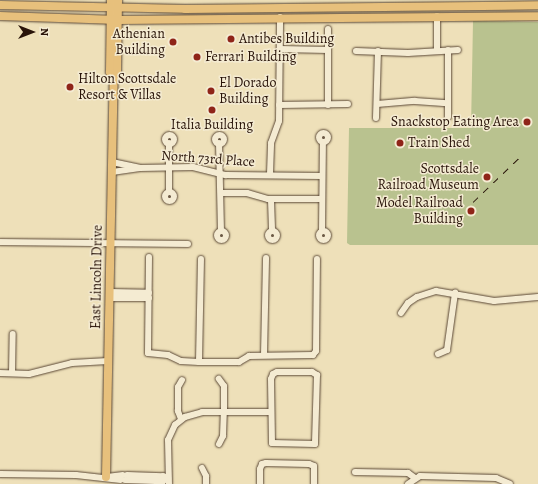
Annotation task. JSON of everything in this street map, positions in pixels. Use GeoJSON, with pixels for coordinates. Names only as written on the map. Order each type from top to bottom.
{"type":"FeatureCollection","features":[{"type":"Feature","properties":{"kind":"main road","name":"East Lincoln Drive"},"geometry":{"type":"LineString","coordinates":[[106,477],[114,77],[117,72],[114,9],[111,0]]}},
{"type":"Feature","properties":{"kind":"main road","name":"East Lincoln Drive"},"geometry":{"type":"LineString","coordinates":[[114,9],[118,0]]}},
{"type":"Feature","properties":{"kind":"main road"},"geometry":{"type":"LineString","coordinates":[[0,5],[114,9],[538,5]]}},
{"type":"Feature","properties":{"kind":"main road"},"geometry":{"type":"LineString","coordinates":[[396,6],[407,11],[428,10],[437,16]]}},
{"type":"Feature","properties":{"kind":"main road"},"geometry":{"type":"LineString","coordinates":[[437,16],[445,10],[469,10],[484,6]]}},
{"type":"Feature","properties":{"kind":"main road"},"geometry":{"type":"LineString","coordinates":[[254,7],[274,13],[280,17]]}},
{"type":"Feature","properties":{"kind":"main road"},"geometry":{"type":"LineString","coordinates":[[280,17],[288,12],[310,11],[323,7]]}},
{"type":"Feature","properties":{"kind":"main road"},"geometry":{"type":"LineString","coordinates":[[212,8],[212,18]]}},
{"type":"Feature","properties":{"kind":"main road"},"geometry":{"type":"LineString","coordinates":[[0,16],[114,19],[538,16]]}},
{"type":"Feature","properties":{"kind":"street"},"geometry":{"type":"LineString","coordinates":[[437,16],[437,51]]}},
{"type":"Feature","properties":{"kind":"street"},"geometry":{"type":"LineString","coordinates":[[270,174],[270,148],[279,121],[280,17]]}},
{"type":"Feature","properties":{"kind":"street"},"geometry":{"type":"LineString","coordinates":[[328,29],[328,105]]}},
{"type":"Feature","properties":{"kind":"street"},"geometry":{"type":"LineString","coordinates":[[280,49],[328,50]]}},
{"type":"Feature","properties":{"kind":"street"},"geometry":{"type":"LineString","coordinates":[[448,50],[448,116]]}},
{"type":"Feature","properties":{"kind":"street"},"geometry":{"type":"LineString","coordinates":[[356,51],[378,51],[408,54],[458,50]]}},
{"type":"Feature","properties":{"kind":"street"},"geometry":{"type":"LineString","coordinates":[[376,118],[378,51]]}},
{"type":"Feature","properties":{"kind":"street"},"geometry":{"type":"LineString","coordinates":[[376,104],[415,101],[447,103]]}},
{"type":"Feature","properties":{"kind":"street"},"geometry":{"type":"LineString","coordinates":[[279,105],[348,104]]}},
{"type":"Feature","properties":{"kind":"street"},"geometry":{"type":"LineString","coordinates":[[322,231],[323,142]]}},
{"type":"Feature","properties":{"kind":"street"},"geometry":{"type":"LineString","coordinates":[[169,143],[169,191]]}},
{"type":"Feature","properties":{"kind":"street"},"geometry":{"type":"LineString","coordinates":[[219,143],[221,231]]}},
{"type":"Feature","properties":{"kind":"street","name":"North 73rd Place"},"geometry":{"type":"LineString","coordinates":[[112,162],[140,168]]}},
{"type":"Feature","properties":{"kind":"street","name":"North 73rd Place"},"geometry":{"type":"LineString","coordinates":[[112,172],[140,168],[193,167],[220,174],[322,176]]}},
{"type":"Feature","properties":{"kind":"street"},"geometry":{"type":"LineString","coordinates":[[221,194],[247,193],[272,200],[322,199]]}},
{"type":"Feature","properties":{"kind":"street"},"geometry":{"type":"LineString","coordinates":[[272,200],[272,231]]}},
{"type":"Feature","properties":{"kind":"street"},"geometry":{"type":"LineString","coordinates":[[0,242],[188,244]]}},
{"type":"Feature","properties":{"kind":"street"},"geometry":{"type":"LineString","coordinates":[[149,257],[148,353],[168,355],[181,362],[239,362],[249,356],[313,355],[316,351],[318,259]]}},
{"type":"Feature","properties":{"kind":"street"},"geometry":{"type":"LineString","coordinates":[[264,355],[266,258]]}},
{"type":"Feature","properties":{"kind":"street"},"geometry":{"type":"LineString","coordinates":[[199,362],[201,259]]}},
{"type":"Feature","properties":{"kind":"street"},"geometry":{"type":"LineString","coordinates":[[401,313],[408,303],[417,297],[436,291],[499,301],[538,297]]}},
{"type":"Feature","properties":{"kind":"street"},"geometry":{"type":"LineString","coordinates":[[438,354],[447,350],[454,293]]}},
{"type":"Feature","properties":{"kind":"street"},"geometry":{"type":"LineString","coordinates":[[110,295],[149,296]]}},
{"type":"Feature","properties":{"kind":"street"},"geometry":{"type":"LineString","coordinates":[[12,374],[13,334]]}},
{"type":"Feature","properties":{"kind":"street"},"geometry":{"type":"LineString","coordinates":[[0,373],[38,373],[77,362],[108,361]]}},
{"type":"Feature","properties":{"kind":"street"},"geometry":{"type":"LineString","coordinates":[[312,372],[317,375],[315,444],[272,444],[271,412],[272,374],[312,372]]}},
{"type":"Feature","properties":{"kind":"street"},"geometry":{"type":"LineString","coordinates":[[219,379],[224,386],[223,436],[219,444]]}},
{"type":"Feature","properties":{"kind":"street"},"geometry":{"type":"LineString","coordinates":[[181,419],[178,411],[178,387],[182,380]]}},
{"type":"Feature","properties":{"kind":"street"},"geometry":{"type":"LineString","coordinates":[[168,481],[168,440],[172,428],[181,419],[198,412],[271,412]]}},
{"type":"Feature","properties":{"kind":"street"},"geometry":{"type":"LineString","coordinates":[[260,484],[262,464],[314,466],[314,484]]}},
{"type":"Feature","properties":{"kind":"street"},"geometry":{"type":"LineString","coordinates":[[202,468],[206,476],[206,484]]}},
{"type":"Feature","properties":{"kind":"street"},"geometry":{"type":"LineString","coordinates":[[355,472],[408,472],[415,478],[496,478],[510,484]]}},
{"type":"Feature","properties":{"kind":"street"},"geometry":{"type":"LineString","coordinates":[[0,474],[124,477],[137,480],[163,476],[168,481]]}},
{"type":"Feature","properties":{"kind":"street"},"geometry":{"type":"LineString","coordinates":[[408,484],[415,478]]}},
{"type":"Feature","properties":{"kind":"green space"},"geometry":{"type":"Polygon","coordinates":[[[473,21],[538,22],[538,245],[350,245],[347,243],[349,128],[471,128],[473,21]]]}},
{"type":"Feature","properties":{"kind":"railway"},"geometry":{"type":"LineString","coordinates":[[473,202],[522,155]]}},
{"type":"Feature","properties":{"kind":"place","name":"Antibes Building"},"geometry":{"type":"Point","coordinates":[231,39]}},
{"type":"Feature","properties":{"kind":"place","name":"Athenian Building"},"geometry":{"type":"Point","coordinates":[173,42]}},
{"type":"Feature","properties":{"kind":"place","name":"Ferrari Building"},"geometry":{"type":"Point","coordinates":[197,57]}},
{"type":"Feature","properties":{"kind":"place","name":"Hilton Scottsdale Resort & Villas"},"geometry":{"type":"Point","coordinates":[70,87]}},
{"type":"Feature","properties":{"kind":"place","name":"El Dorado Building"},"geometry":{"type":"Point","coordinates":[211,91]}},
{"type":"Feature","properties":{"kind":"place","name":"Italia Building"},"geometry":{"type":"Point","coordinates":[212,110]}},
{"type":"Feature","properties":{"kind":"place","name":"Snackstop Eating Area"},"geometry":{"type":"Point","coordinates":[527,122]}},
{"type":"Feature","properties":{"kind":"place","name":"Train Shed"},"geometry":{"type":"Point","coordinates":[400,143]}},
{"type":"Feature","properties":{"kind":"place","name":"Scottsdale Railroad Museum"},"geometry":{"type":"Point","coordinates":[487,177]}},
{"type":"Feature","properties":{"kind":"place","name":"Model Railroad Building"},"geometry":{"type":"Point","coordinates":[471,211]}}]}
